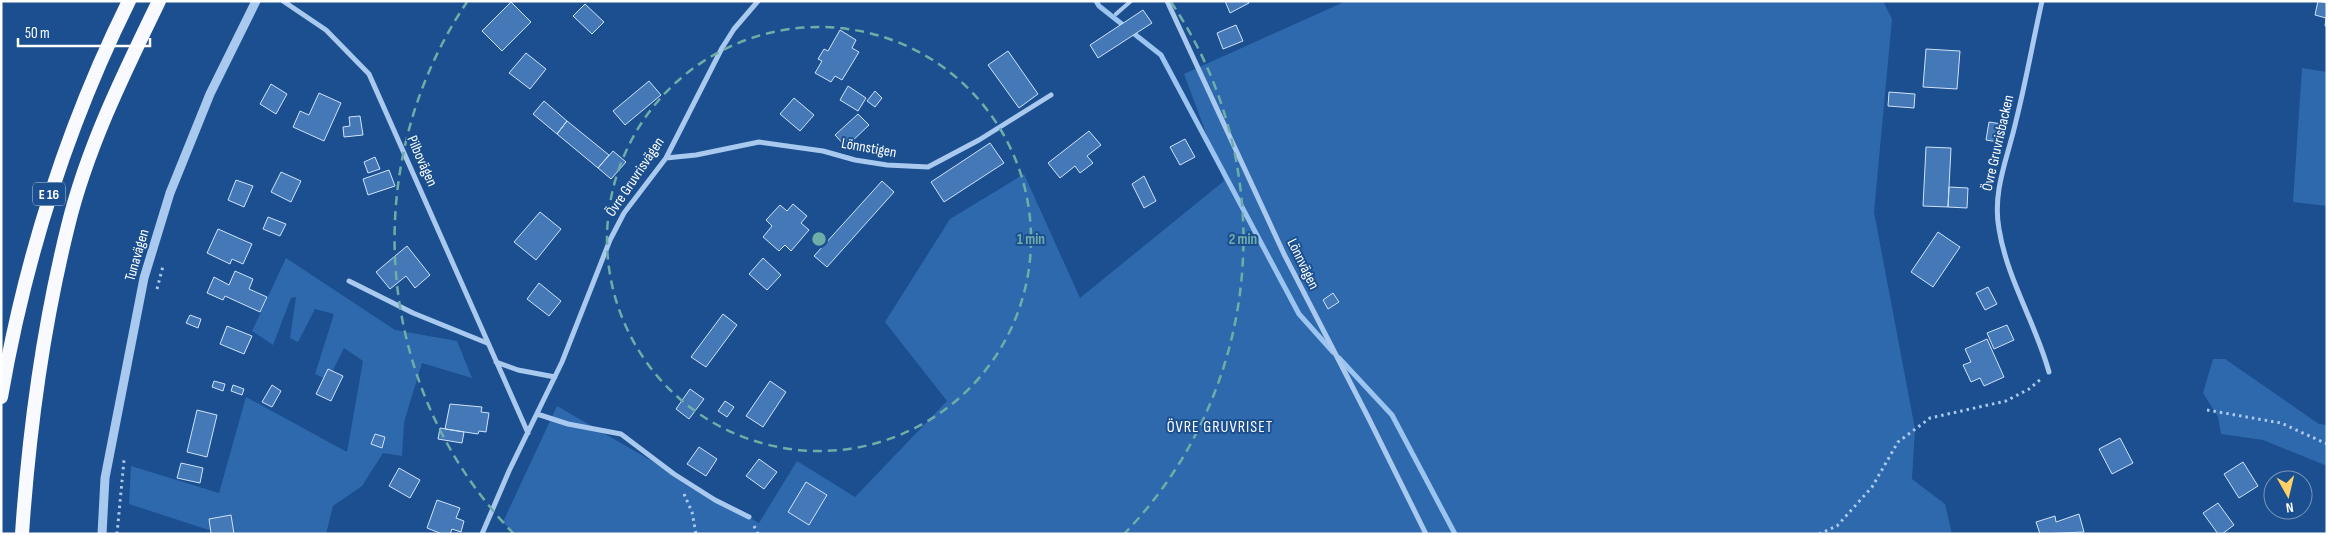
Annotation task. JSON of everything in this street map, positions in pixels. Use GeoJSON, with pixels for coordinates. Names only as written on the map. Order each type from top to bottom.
{"type":"FeatureCollection","features":[{"type":"Feature","properties":{"kind":"highway","name":"E 16"},"geometry":{"type":"LineString","coordinates":[[1,398],[22,294],[50,192],[87,92],[129,1]]}},
{"type":"Feature","properties":{"kind":"highway","name":"E 16"},"geometry":{"type":"LineString","coordinates":[[22,534],[27,462],[38,375],[68,226],[111,106],[159,1]]}},
{"type":"Feature","properties":{"kind":"street","name":"Tunavägen"},"geometry":{"type":"LineString","coordinates":[[102,534],[105,478],[144,278],[170,193],[210,94],[256,1]]}},
{"type":"Feature","properties":{"kind":"street","name":"Pilbovägen"},"geometry":{"type":"LineString","coordinates":[[283,1],[326,30],[369,74],[528,432]]}},
{"type":"Feature","properties":{"kind":"street","name":"Övre Gruvrisvägen"},"geometry":{"type":"LineString","coordinates":[[528,432],[555,377],[610,240],[624,213],[666,158],[722,48],[734,29],[758,1]]}},
{"type":"Feature","properties":{"kind":"street","name":"Lönnvägen"},"geometry":{"type":"LineString","coordinates":[[1167,1],[1284,254],[1426,534]]}},
{"type":"Feature","properties":{"kind":"street","name":"Övre Gruvrisbacken"},"geometry":{"type":"LineString","coordinates":[[2042,1],[2018,114],[2000,179],[1997,200],[1998,227],[2005,256],[2035,330],[2049,372]]}},
{"type":"Feature","properties":{"kind":"street","name":"Lönnstigen"},"geometry":{"type":"LineString","coordinates":[[666,158],[696,155],[759,142],[822,151],[855,160],[887,165],[928,167],[979,140],[1051,95]]}},
{"type":"Feature","properties":{"kind":"street"},"geometry":{"type":"LineString","coordinates":[[349,282],[413,313],[487,343]]}},
{"type":"Feature","properties":{"kind":"street"},"geometry":{"type":"LineString","coordinates":[[496,362],[518,370],[555,377]]}},
{"type":"Feature","properties":{"kind":"street"},"geometry":{"type":"LineString","coordinates":[[537,414],[568,424],[621,434],[674,474],[715,500],[749,517]]}},
{"type":"Feature","properties":{"kind":"street"},"geometry":{"type":"LineString","coordinates":[[482,534],[501,488],[528,432]]}},
{"type":"Feature","properties":{"kind":"lane"},"geometry":{"type":"LineString","coordinates":[[1116,14],[1131,1]]}},
{"type":"Feature","properties":{"kind":"path"},"geometry":{"type":"LineString","coordinates":[[157,288],[159,283]]}},
{"type":"Feature","properties":{"kind":"path"},"geometry":{"type":"LineString","coordinates":[[1819,534],[1837,526],[1872,487],[1898,442],[1930,418],[2006,400],[2030,389],[2049,372]]}},
{"type":"Feature","properties":{"kind":"path"},"geometry":{"type":"LineString","coordinates":[[2207,410],[2281,423],[2327,444]]}},
{"type":"Feature","properties":{"kind":"path"},"geometry":{"type":"LineString","coordinates":[[674,474],[692,512],[696,534]]}},
{"type":"Feature","properties":{"kind":"shaded area"},"geometry":{"type":"Polygon","coordinates":[[[1346,1],[1883,1],[1892,19],[1874,212],[1915,429],[1912,479],[1945,504],[1952,534],[514,534],[503,522],[557,406],[759,523],[797,461],[855,497],[947,401],[885,322],[950,219],[1024,174],[1080,298],[1224,181],[1184,74],[1346,1]]]}},
{"type":"Feature","properties":{"kind":"shaded area"},"geometry":{"type":"Polygon","coordinates":[[[2302,68],[2327,72],[2327,206],[2293,202],[2302,68]]]}},
{"type":"Feature","properties":{"kind":"shaded area"},"geometry":{"type":"Polygon","coordinates":[[[286,258],[395,330],[457,341],[472,378],[422,363],[404,422],[402,456],[383,453],[362,486],[333,506],[326,534],[221,534],[129,504],[131,466],[219,493],[246,397],[347,452],[363,361],[344,348],[328,380],[315,374],[334,314],[315,309],[298,342],[290,338],[296,297],[291,298],[273,345],[252,331],[286,258]]]}},
{"type":"Feature","properties":{"kind":"shaded area"},"geometry":{"type":"Polygon","coordinates":[[[2213,359],[2225,359],[2319,424],[2327,425],[2327,466],[2263,440],[2221,434],[2218,417],[2203,393],[2213,359]]]}},
{"type":"Feature","properties":{"kind":"building"},"geometry":{"type":"Polygon","coordinates":[[[1225,1],[1248,1],[1249,3],[1230,13],[1225,1]]]}},
{"type":"Feature","properties":{"kind":"building"},"geometry":{"type":"Polygon","coordinates":[[[2318,1],[2327,3],[2327,26],[2325,26],[2326,18],[2315,15],[2318,1]]]}},
{"type":"Feature","properties":{"kind":"building"},"geometry":{"type":"Polygon","coordinates":[[[511,2],[531,22],[502,51],[482,31],[511,2]]]}},
{"type":"Feature","properties":{"kind":"building"},"geometry":{"type":"Polygon","coordinates":[[[585,4],[604,22],[592,34],[573,16],[585,4]]]}},
{"type":"Feature","properties":{"kind":"building"},"geometry":{"type":"Polygon","coordinates":[[[1143,10],[1152,23],[1098,58],[1090,45],[1143,10]]]}},
{"type":"Feature","properties":{"kind":"building"},"geometry":{"type":"Polygon","coordinates":[[[1236,25],[1243,41],[1223,49],[1217,33],[1236,25]]]}},
{"type":"Feature","properties":{"kind":"building"},"geometry":{"type":"Polygon","coordinates":[[[840,30],[856,40],[852,48],[859,52],[842,80],[835,76],[831,82],[815,73],[822,61],[818,59],[824,49],[828,51],[840,30]]]}},
{"type":"Feature","properties":{"kind":"building"},"geometry":{"type":"Polygon","coordinates":[[[1926,49],[1960,51],[1957,89],[1923,87],[1926,49]]]}},
{"type":"Feature","properties":{"kind":"building"},"geometry":{"type":"Polygon","coordinates":[[[1008,51],[1038,94],[1019,108],[988,65],[1008,51]]]}},
{"type":"Feature","properties":{"kind":"building"},"geometry":{"type":"Polygon","coordinates":[[[526,53],[546,69],[530,89],[509,73],[526,53]]]}},
{"type":"Feature","properties":{"kind":"building"},"geometry":{"type":"Polygon","coordinates":[[[649,81],[661,95],[625,125],[613,111],[649,81]]]}},
{"type":"Feature","properties":{"kind":"building"},"geometry":{"type":"Polygon","coordinates":[[[271,84],[287,94],[276,114],[260,104],[271,84]]]}},
{"type":"Feature","properties":{"kind":"building"},"geometry":{"type":"Polygon","coordinates":[[[848,86],[866,98],[858,111],[840,100],[848,86]]]}},
{"type":"Feature","properties":{"kind":"building"},"geometry":{"type":"Polygon","coordinates":[[[875,91],[882,98],[875,107],[867,101],[875,91]]]}},
{"type":"Feature","properties":{"kind":"building"},"geometry":{"type":"Polygon","coordinates":[[[1889,92],[1915,94],[1914,108],[1888,106],[1889,92]]]}},
{"type":"Feature","properties":{"kind":"building"},"geometry":{"type":"Polygon","coordinates":[[[319,93],[341,103],[324,141],[293,127],[300,111],[309,115],[319,93]]]}},
{"type":"Feature","properties":{"kind":"building"},"geometry":{"type":"Polygon","coordinates":[[[794,98],[814,115],[800,131],[780,114],[794,98]]]}},
{"type":"Feature","properties":{"kind":"building"},"geometry":{"type":"Polygon","coordinates":[[[544,101],[567,121],[557,134],[533,114],[544,101]]]}},
{"type":"Feature","properties":{"kind":"building"},"geometry":{"type":"Polygon","coordinates":[[[858,114],[869,125],[846,147],[835,135],[858,114]]]}},
{"type":"Feature","properties":{"kind":"building"},"geometry":{"type":"Polygon","coordinates":[[[360,116],[363,135],[344,137],[343,127],[350,126],[349,117],[360,116]]]}},
{"type":"Feature","properties":{"kind":"building"},"geometry":{"type":"Polygon","coordinates":[[[567,121],[609,155],[598,168],[557,134],[567,121]]]}},
{"type":"Feature","properties":{"kind":"building"},"geometry":{"type":"Polygon","coordinates":[[[1989,122],[2002,124],[1998,142],[1986,140],[1989,122]]]}},
{"type":"Feature","properties":{"kind":"building"},"geometry":{"type":"Polygon","coordinates":[[[1089,131],[1101,145],[1087,156],[1093,163],[1080,173],[1075,166],[1060,178],[1048,163],[1089,131]]]}},
{"type":"Feature","properties":{"kind":"building"},"geometry":{"type":"Polygon","coordinates":[[[1185,139],[1195,157],[1180,165],[1170,147],[1185,139]]]}},
{"type":"Feature","properties":{"kind":"building"},"geometry":{"type":"Polygon","coordinates":[[[990,143],[1004,163],[944,202],[931,182],[990,143]]]}},
{"type":"Feature","properties":{"kind":"building"},"geometry":{"type":"Polygon","coordinates":[[[1926,147],[1951,148],[1948,207],[1923,206],[1926,147]]]}},
{"type":"Feature","properties":{"kind":"building"},"geometry":{"type":"Polygon","coordinates":[[[613,151],[626,162],[611,179],[598,168],[613,151]]]}},
{"type":"Feature","properties":{"kind":"building"},"geometry":{"type":"Polygon","coordinates":[[[375,157],[380,169],[368,173],[364,162],[375,157]]]}},
{"type":"Feature","properties":{"kind":"building"},"geometry":{"type":"Polygon","coordinates":[[[389,170],[395,186],[368,195],[363,179],[389,170]]]}},
{"type":"Feature","properties":{"kind":"building"},"geometry":{"type":"Polygon","coordinates":[[[281,172],[301,181],[291,202],[271,192],[281,172]]]}},
{"type":"Feature","properties":{"kind":"building"},"geometry":{"type":"Polygon","coordinates":[[[1144,176],[1156,201],[1144,208],[1132,184],[1144,176]]]}},
{"type":"Feature","properties":{"kind":"building"},"geometry":{"type":"Polygon","coordinates":[[[236,180],[253,186],[244,207],[228,200],[236,180]]]}},
{"type":"Feature","properties":{"kind":"building"},"geometry":{"type":"Polygon","coordinates":[[[882,181],[894,192],[827,267],[814,256],[882,181]]]}},
{"type":"Feature","properties":{"kind":"building"},"geometry":{"type":"Polygon","coordinates":[[[1949,187],[1968,188],[1967,208],[1948,207],[1949,187]]]}},
{"type":"Feature","properties":{"kind":"building"},"geometry":{"type":"Polygon","coordinates":[[[793,204],[807,216],[801,223],[809,230],[791,251],[785,245],[779,251],[763,237],[772,226],[766,220],[780,205],[787,211],[793,204]]]}},
{"type":"Feature","properties":{"kind":"building"},"geometry":{"type":"Polygon","coordinates":[[[540,212],[561,229],[536,260],[514,242],[540,212]]]}},
{"type":"Feature","properties":{"kind":"building"},"geometry":{"type":"Polygon","coordinates":[[[268,217],[286,224],[280,236],[263,229],[268,217]]]}},
{"type":"Feature","properties":{"kind":"building"},"geometry":{"type":"Polygon","coordinates":[[[218,229],[252,244],[243,264],[232,259],[230,264],[207,253],[218,229]]]}},
{"type":"Feature","properties":{"kind":"building"},"geometry":{"type":"Polygon","coordinates":[[[1938,232],[1960,247],[1933,287],[1911,272],[1938,232]]]}},
{"type":"Feature","properties":{"kind":"building"},"geometry":{"type":"Polygon","coordinates":[[[407,246],[430,275],[415,288],[406,276],[390,289],[376,272],[407,246]]]}},
{"type":"Feature","properties":{"kind":"building"},"geometry":{"type":"Polygon","coordinates":[[[763,258],[781,275],[767,290],[749,274],[763,258]]]}},
{"type":"Feature","properties":{"kind":"building"},"geometry":{"type":"Polygon","coordinates":[[[235,271],[253,279],[249,289],[267,297],[260,312],[225,296],[223,300],[207,293],[214,277],[229,285],[235,271]]]}},
{"type":"Feature","properties":{"kind":"building"},"geometry":{"type":"Polygon","coordinates":[[[539,283],[561,301],[549,316],[527,299],[539,283]]]}},
{"type":"Feature","properties":{"kind":"building"},"geometry":{"type":"Polygon","coordinates":[[[1988,287],[1997,304],[1985,310],[1976,293],[1988,287]]]}},
{"type":"Feature","properties":{"kind":"building"},"geometry":{"type":"Polygon","coordinates":[[[1333,293],[1339,302],[1328,309],[1323,300],[1333,293]]]}},
{"type":"Feature","properties":{"kind":"building"},"geometry":{"type":"Polygon","coordinates":[[[723,314],[737,325],[706,367],[691,357],[723,314]]]}},
{"type":"Feature","properties":{"kind":"building"},"geometry":{"type":"Polygon","coordinates":[[[190,315],[201,319],[198,328],[186,323],[190,315]]]}},
{"type":"Feature","properties":{"kind":"building"},"geometry":{"type":"Polygon","coordinates":[[[2007,325],[2014,340],[1994,349],[1987,333],[2007,325]]]}},
{"type":"Feature","properties":{"kind":"building"},"geometry":{"type":"Polygon","coordinates":[[[227,326],[252,336],[244,354],[220,344],[227,326]]]}},
{"type":"Feature","properties":{"kind":"building"},"geometry":{"type":"Polygon","coordinates":[[[1987,339],[2004,377],[1984,386],[1980,378],[1971,382],[1963,365],[1971,362],[1965,349],[1987,339]]]}},
{"type":"Feature","properties":{"kind":"building"},"geometry":{"type":"Polygon","coordinates":[[[328,369],[343,376],[331,401],[316,394],[328,369]]]}},
{"type":"Feature","properties":{"kind":"building"},"geometry":{"type":"Polygon","coordinates":[[[214,381],[225,384],[223,391],[212,387],[214,381]]]}},
{"type":"Feature","properties":{"kind":"building"},"geometry":{"type":"Polygon","coordinates":[[[770,381],[786,392],[763,427],[746,416],[770,381]]]}},
{"type":"Feature","properties":{"kind":"building"},"geometry":{"type":"Polygon","coordinates":[[[233,385],[244,389],[242,395],[231,391],[233,385]]]}},
{"type":"Feature","properties":{"kind":"building"},"geometry":{"type":"Polygon","coordinates":[[[272,385],[281,391],[272,407],[262,402],[272,385]]]}},
{"type":"Feature","properties":{"kind":"building"},"geometry":{"type":"Polygon","coordinates":[[[690,389],[704,399],[689,419],[676,409],[690,389]]]}},
{"type":"Feature","properties":{"kind":"building"},"geometry":{"type":"Polygon","coordinates":[[[725,401],[734,407],[727,417],[718,411],[725,401]]]}},
{"type":"Feature","properties":{"kind":"building"},"geometry":{"type":"Polygon","coordinates":[[[450,404],[482,407],[481,412],[489,413],[486,432],[479,431],[478,434],[445,429],[450,404]]]}},
{"type":"Feature","properties":{"kind":"building"},"geometry":{"type":"Polygon","coordinates":[[[197,410],[217,415],[207,457],[187,452],[197,410]]]}},
{"type":"Feature","properties":{"kind":"building"},"geometry":{"type":"Polygon","coordinates":[[[440,428],[464,432],[462,443],[438,439],[440,428]]]}},
{"type":"Feature","properties":{"kind":"building"},"geometry":{"type":"Polygon","coordinates":[[[375,434],[385,437],[382,448],[371,444],[375,434]]]}},
{"type":"Feature","properties":{"kind":"building"},"geometry":{"type":"Polygon","coordinates":[[[2120,438],[2133,463],[2112,474],[2099,449],[2120,438]]]}},
{"type":"Feature","properties":{"kind":"building"},"geometry":{"type":"Polygon","coordinates":[[[699,447],[717,459],[706,476],[687,464],[699,447]]]}},
{"type":"Feature","properties":{"kind":"building"},"geometry":{"type":"Polygon","coordinates":[[[759,459],[777,472],[764,489],[746,476],[759,459]]]}},
{"type":"Feature","properties":{"kind":"building"},"geometry":{"type":"Polygon","coordinates":[[[2243,462],[2258,486],[2239,498],[2224,474],[2243,462]]]}},
{"type":"Feature","properties":{"kind":"building"},"geometry":{"type":"Polygon","coordinates":[[[181,463],[203,468],[200,483],[177,478],[181,463]]]}},
{"type":"Feature","properties":{"kind":"building"},"geometry":{"type":"Polygon","coordinates":[[[399,468],[420,480],[410,498],[389,486],[399,468]]]}},
{"type":"Feature","properties":{"kind":"building"},"geometry":{"type":"Polygon","coordinates":[[[806,482],[827,495],[809,525],[788,512],[806,482]]]}},
{"type":"Feature","properties":{"kind":"building"},"geometry":{"type":"Polygon","coordinates":[[[437,500],[460,508],[456,518],[464,521],[461,532],[452,529],[450,534],[442,534],[427,528],[437,500]]]}},
{"type":"Feature","properties":{"kind":"building"},"geometry":{"type":"Polygon","coordinates":[[[2218,503],[2234,525],[2222,534],[2218,534],[2203,513],[2218,503]]]}},
{"type":"Feature","properties":{"kind":"building"},"geometry":{"type":"Polygon","coordinates":[[[2079,514],[2084,532],[2040,534],[2036,522],[2055,516],[2056,522],[2079,514]]]}},
{"type":"Feature","properties":{"kind":"building"},"geometry":{"type":"Polygon","coordinates":[[[231,515],[234,534],[207,534],[211,533],[209,519],[231,515]]]}},
{"type":"Feature","properties":{"kind":"waterway"},"geometry":{"type":"LineString","coordinates":[[1096,1],[1099,6],[1161,55],[1299,314],[1333,352]]}},
{"type":"Feature","properties":{"kind":"waterway"},"geometry":{"type":"LineString","coordinates":[[1339,358],[1392,415],[1455,534]]}},
{"type":"Feature","properties":{"kind":"district","name":"ÖVRE GRUVRISET"},"geometry":{"type":"Point","coordinates":[1220,427]}}]}
